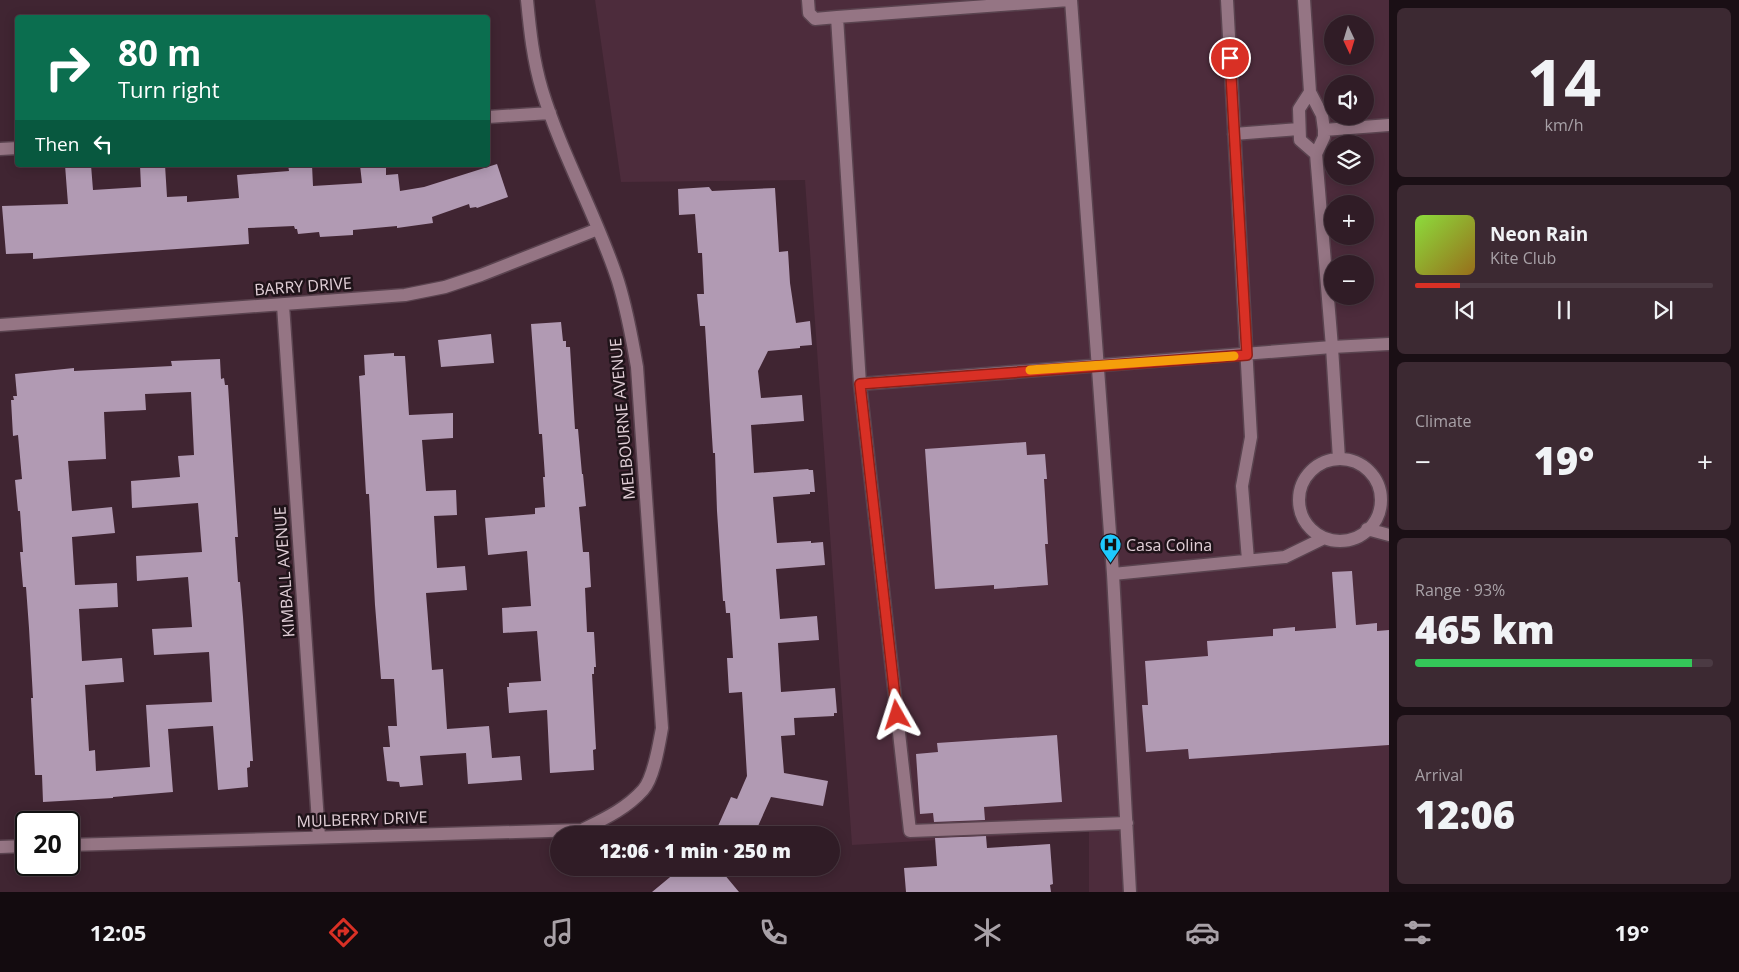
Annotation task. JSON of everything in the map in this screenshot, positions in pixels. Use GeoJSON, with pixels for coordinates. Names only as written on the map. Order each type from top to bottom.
{"type":"FeatureCollection","features":[{"type":"Feature","properties":{"kind":"street","name":"MELBOURNE AVENUE"},"geometry":{"type":"LineString","coordinates":[[527,0],[532,46],[542,90],[618,280],[630,321],[637,367],[662,728],[656,758],[644,789]]}},
{"type":"Feature","properties":{"kind":"street"},"geometry":{"type":"LineString","coordinates":[[808,0],[809,13],[815,19],[1070,0],[1113,574],[1130,892]]}},
{"type":"Feature","properties":{"kind":"street"},"geometry":{"type":"LineString","coordinates":[[1227,0],[1251,436],[1242,486],[1248,560]]}},
{"type":"Feature","properties":{"kind":"street"},"geometry":{"type":"LineString","coordinates":[[1304,0],[1310,92],[1322,115],[1324,130],[1324,137],[1316,154],[1339,459]]}},
{"type":"Feature","properties":{"kind":"street"},"geometry":{"type":"LineString","coordinates":[[837,17],[860,384],[910,832],[1127,823]]}},
{"type":"Feature","properties":{"kind":"street"},"geometry":{"type":"LineString","coordinates":[[1310,92],[1299,109],[1300,140],[1316,154]]}},
{"type":"Feature","properties":{"kind":"street"},"geometry":{"type":"LineString","coordinates":[[490,117],[550,113]]}},
{"type":"Feature","properties":{"kind":"street"},"geometry":{"type":"LineString","coordinates":[[1324,130],[1389,125]]}},
{"type":"Feature","properties":{"kind":"street"},"geometry":{"type":"LineString","coordinates":[[1234,134],[1299,129]]}},
{"type":"Feature","properties":{"kind":"street"},"geometry":{"type":"LineString","coordinates":[[0,149],[15,148]]}},
{"type":"Feature","properties":{"kind":"street","name":"BARRY DRIVE"},"geometry":{"type":"LineString","coordinates":[[0,325],[406,295],[445,287],[481,275],[598,228]]}},
{"type":"Feature","properties":{"kind":"street","name":"KIMBALL AVENUE"},"geometry":{"type":"LineString","coordinates":[[283,305],[318,837]]}},
{"type":"Feature","properties":{"kind":"street"},"geometry":{"type":"LineString","coordinates":[[860,384],[1389,344]]}},
{"type":"Feature","properties":{"kind":"street"},"geometry":{"type":"LineString","coordinates":[[1339,459],[1350,460],[1362,466],[1372,475],[1378,486],[1380,500],[1378,513],[1367,529],[1362,534],[1351,539],[1337,541],[1324,538],[1312,530],[1304,520],[1299,507],[1299,494],[1304,481],[1312,470],[1324,463],[1339,459]]}},
{"type":"Feature","properties":{"kind":"street"},"geometry":{"type":"LineString","coordinates":[[1367,529],[1389,535]]}},
{"type":"Feature","properties":{"kind":"street"},"geometry":{"type":"LineString","coordinates":[[1113,574],[1285,556],[1324,538]]}},
{"type":"Feature","properties":{"kind":"street","name":"MULBERRY DRIVE"},"geometry":{"type":"LineString","coordinates":[[80,845],[582,830],[616,813],[644,789]]}},
{"type":"Feature","properties":{"kind":"street"},"geometry":{"type":"LineString","coordinates":[[0,847],[15,846]]}},
{"type":"Feature","properties":{"kind":"shaded area","name":"Casa Colina"},"geometry":{"type":"Polygon","coordinates":[[[595,0],[1389,0],[1389,892],[1089,892],[1089,831],[852,845],[805,180],[621,182],[595,0]]]}},
{"type":"Feature","properties":{"kind":"building"},"geometry":{"type":"Polygon","coordinates":[[[497,164],[508,197],[477,208],[470,208],[469,204],[432,217],[433,223],[397,228],[397,226],[353,230],[353,235],[320,237],[319,232],[298,234],[294,226],[248,228],[249,244],[33,259],[33,253],[6,254],[2,206],[68,204],[65,167],[91,167],[93,190],[141,187],[140,167],[165,167],[167,197],[187,196],[187,202],[239,198],[237,175],[289,171],[288,167],[312,167],[313,186],[362,183],[360,167],[386,167],[386,175],[398,174],[400,191],[424,187],[497,164]]]}},
{"type":"Feature","properties":{"kind":"building"},"geometry":{"type":"Polygon","coordinates":[[[709,187],[712,191],[775,188],[779,252],[788,251],[790,283],[796,323],[810,321],[812,345],[768,351],[758,371],[761,398],[802,395],[804,421],[751,425],[754,473],[813,470],[815,492],[773,497],[777,543],[823,542],[825,565],[776,569],[780,619],[817,616],[819,640],[778,643],[781,692],[835,688],[837,713],[834,713],[834,716],[794,718],[795,735],[781,736],[784,773],[828,781],[823,806],[771,797],[758,826],[718,826],[731,797],[737,799],[747,776],[742,692],[729,693],[727,658],[733,658],[730,613],[726,613],[725,601],[723,601],[715,453],[713,453],[705,326],[700,326],[697,294],[704,294],[702,253],[698,253],[695,214],[679,215],[678,189],[709,187]]]}},
{"type":"Feature","properties":{"kind":"building"},"geometry":{"type":"Polygon","coordinates":[[[561,322],[563,341],[566,341],[566,347],[570,347],[575,429],[578,429],[586,506],[579,507],[583,552],[589,552],[591,587],[585,588],[587,632],[594,632],[596,667],[594,667],[594,674],[592,674],[596,749],[593,750],[594,770],[550,773],[547,710],[509,713],[507,687],[509,687],[509,683],[541,681],[537,631],[503,633],[502,608],[531,606],[527,551],[488,555],[485,518],[535,514],[535,508],[545,507],[542,434],[539,434],[531,324],[561,322]]]}},
{"type":"Feature","properties":{"kind":"building"},"geometry":{"type":"Polygon","coordinates":[[[491,334],[494,363],[441,367],[438,340],[491,334]]]}},
{"type":"Feature","properties":{"kind":"building"},"geometry":{"type":"Polygon","coordinates":[[[394,353],[394,356],[405,356],[409,415],[453,413],[453,438],[422,440],[426,491],[456,490],[457,515],[434,516],[437,568],[465,566],[467,590],[426,593],[432,670],[443,669],[447,729],[489,726],[492,758],[520,756],[522,780],[468,784],[466,753],[420,756],[423,785],[400,787],[399,782],[387,781],[383,747],[390,747],[388,726],[397,726],[394,679],[381,679],[369,494],[366,494],[359,376],[365,375],[364,355],[394,353]]]}},
{"type":"Feature","properties":{"kind":"building"},"geometry":{"type":"Polygon","coordinates":[[[220,359],[221,379],[224,378],[225,385],[228,385],[238,537],[235,537],[243,617],[253,761],[250,761],[250,767],[247,768],[248,787],[218,790],[213,726],[168,729],[173,792],[43,802],[42,775],[35,775],[29,628],[26,587],[23,587],[20,552],[23,552],[20,511],[18,511],[15,480],[22,479],[18,435],[13,436],[11,400],[14,400],[13,396],[17,396],[15,374],[74,368],[74,371],[172,366],[171,361],[220,359]],[[191,392],[145,394],[146,410],[104,412],[106,459],[68,461],[72,511],[112,507],[115,533],[72,537],[75,585],[117,583],[118,607],[79,609],[82,661],[122,658],[124,682],[85,685],[89,751],[95,750],[96,771],[150,767],[146,705],[212,702],[209,652],[154,655],[152,629],[192,627],[188,577],[137,581],[136,556],[202,552],[198,503],[132,508],[131,481],[180,477],[178,456],[194,455],[191,392]]]}},
{"type":"Feature","properties":{"kind":"building"},"geometry":{"type":"Polygon","coordinates":[[[1026,442],[1027,455],[1045,454],[1047,479],[1044,479],[1048,544],[1045,544],[1048,585],[994,589],[994,585],[935,589],[925,449],[1026,442]]]}},
{"type":"Feature","properties":{"kind":"building"},"geometry":{"type":"Polygon","coordinates":[[[1352,571],[1356,625],[1377,623],[1377,631],[1389,630],[1389,745],[1189,759],[1188,749],[1146,752],[1142,705],[1148,705],[1145,661],[1208,656],[1207,641],[1273,636],[1273,629],[1295,627],[1295,631],[1336,628],[1332,572],[1352,571]]]}},
{"type":"Feature","properties":{"kind":"building"},"geometry":{"type":"Polygon","coordinates":[[[1057,735],[1062,802],[984,807],[985,820],[934,822],[933,813],[920,814],[916,754],[938,752],[937,743],[1057,735]]]}},
{"type":"Feature","properties":{"kind":"building"},"geometry":{"type":"Polygon","coordinates":[[[986,836],[987,848],[1050,844],[1053,884],[1050,885],[1051,892],[906,892],[904,868],[937,866],[935,838],[986,836]]]}},
{"type":"Feature","properties":{"kind":"building"},"geometry":{"type":"Polygon","coordinates":[[[671,876],[726,876],[739,892],[652,892],[671,876]]]}},
{"type":"Feature","properties":{"kind":"slow traffic"},"geometry":{"type":"LineString","coordinates":[[1030,370],[1234,356]]}},
{"type":"Feature","properties":{"kind":"place","name":"Casa Colina"},"geometry":{"type":"Point","coordinates":[1110,564]}},
{"type":"Feature","properties":{"kind":"route"},"geometry":{"type":"LineString","coordinates":[[897,715],[860,384],[1247,355],[1230,58]]}}]}
